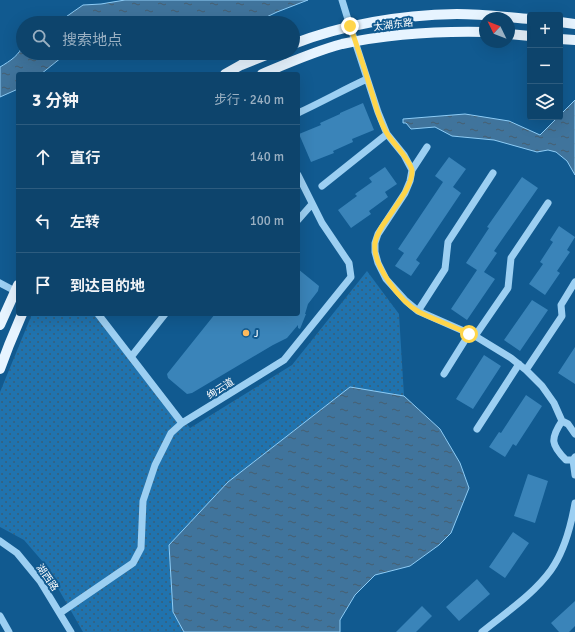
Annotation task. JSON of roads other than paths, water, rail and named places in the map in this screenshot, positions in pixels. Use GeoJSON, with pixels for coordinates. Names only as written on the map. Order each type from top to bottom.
{"type":"FeatureCollection","features":[{"type":"Feature","properties":{"kind":"main road","name":"太湖东路"},"geometry":{"type":"LineString","coordinates":[[300,42],[350,26],[414,17],[458,14],[527,19]]}},
{"type":"Feature","properties":{"kind":"main road"},"geometry":{"type":"LineString","coordinates":[[563,22],[575,24]]}},
{"type":"Feature","properties":{"kind":"main road","name":"太湖东路"},"geometry":{"type":"LineString","coordinates":[[300,58],[341,45],[378,38],[418,34],[479,32]]}},
{"type":"Feature","properties":{"kind":"main road"},"geometry":{"type":"LineString","coordinates":[[515,35],[527,36]]}},
{"type":"Feature","properties":{"kind":"main road"},"geometry":{"type":"LineString","coordinates":[[563,38],[575,40]]}},
{"type":"Feature","properties":{"kind":"main road"},"geometry":{"type":"LineString","coordinates":[[229,72],[254,60]]}},
{"type":"Feature","properties":{"kind":"main road","name":"太湖东路"},"geometry":{"type":"LineString","coordinates":[[267,72],[295,60]]}},
{"type":"Feature","properties":{"kind":"main road"},"geometry":{"type":"LineString","coordinates":[[0,325],[16,288]]}},
{"type":"Feature","properties":{"kind":"main road"},"geometry":{"type":"LineString","coordinates":[[0,369],[21,316]]}},
{"type":"Feature","properties":{"kind":"street"},"geometry":{"type":"LineString","coordinates":[[342,0],[378,112],[387,134],[404,155],[412,170]]}},
{"type":"Feature","properties":{"kind":"street"},"geometry":{"type":"LineString","coordinates":[[300,112],[367,79]]}},
{"type":"Feature","properties":{"kind":"street"},"geometry":{"type":"LineString","coordinates":[[322,186],[387,134]]}},
{"type":"Feature","properties":{"kind":"street"},"geometry":{"type":"LineString","coordinates":[[427,147],[412,170],[410,182],[405,193],[378,234],[375,242],[375,252],[378,263],[386,279],[406,301],[418,311],[472,335],[519,364],[542,386],[554,403],[562,421],[568,424],[575,434]]}},
{"type":"Feature","properties":{"kind":"street"},"geometry":{"type":"LineString","coordinates":[[418,311],[445,269],[448,242],[493,173]]}},
{"type":"Feature","properties":{"kind":"street","name":"绚云道"},"geometry":{"type":"LineString","coordinates":[[60,613],[133,563],[141,548],[143,500],[155,465],[171,433],[182,423],[284,360],[351,277],[349,263],[322,223],[300,179]]}},
{"type":"Feature","properties":{"kind":"street"},"geometry":{"type":"LineString","coordinates":[[444,374],[508,288],[511,258],[548,203]]}},
{"type":"Feature","properties":{"kind":"street"},"geometry":{"type":"LineString","coordinates":[[300,218],[312,204]]}},
{"type":"Feature","properties":{"kind":"street"},"geometry":{"type":"LineString","coordinates":[[526,370],[562,316],[561,304],[575,282]]}},
{"type":"Feature","properties":{"kind":"street"},"geometry":{"type":"LineString","coordinates":[[0,283],[16,288]]}},
{"type":"Feature","properties":{"kind":"street"},"geometry":{"type":"LineString","coordinates":[[100,316],[182,423]]}},
{"type":"Feature","properties":{"kind":"street"},"geometry":{"type":"LineString","coordinates":[[131,357],[163,316]]}},
{"type":"Feature","properties":{"kind":"street"},"geometry":{"type":"LineString","coordinates":[[477,429],[519,364]]}},
{"type":"Feature","properties":{"kind":"street"},"geometry":{"type":"LineString","coordinates":[[562,421],[555,431],[553,438],[554,446],[557,452],[566,460],[574,459],[575,474]]}},
{"type":"Feature","properties":{"kind":"street"},"geometry":{"type":"LineString","coordinates":[[482,632],[537,586],[551,569],[561,552],[568,534],[575,503]]}},
{"type":"Feature","properties":{"kind":"street","name":"湖西路"},"geometry":{"type":"LineString","coordinates":[[0,541],[17,553],[40,581],[72,632]]}},
{"type":"Feature","properties":{"kind":"street"},"geometry":{"type":"LineString","coordinates":[[0,616],[9,632]]}},
{"type":"Feature","properties":{"kind":"water"},"geometry":{"type":"Polygon","coordinates":[[[125,0],[308,0],[269,16],[67,16],[83,5],[125,0]]]}},
{"type":"Feature","properties":{"kind":"water"},"geometry":{"type":"Polygon","coordinates":[[[16,56],[16,60],[58,60],[43,72],[16,72],[16,90],[0,97],[0,67],[16,56]]]}},
{"type":"Feature","properties":{"kind":"water"},"geometry":{"type":"Polygon","coordinates":[[[575,100],[575,175],[567,161],[556,152],[548,150],[537,152],[494,140],[452,136],[435,127],[411,129],[406,123],[403,123],[403,119],[465,114],[509,121],[540,135],[555,120],[563,120],[563,112],[575,100]]]}},
{"type":"Feature","properties":{"kind":"water"},"geometry":{"type":"Polygon","coordinates":[[[350,387],[404,396],[440,429],[460,463],[469,488],[451,533],[439,545],[410,566],[375,575],[355,595],[340,620],[340,632],[184,632],[173,612],[169,545],[228,482],[350,387]]]}},
{"type":"Feature","properties":{"kind":"place","name":"J"},"geometry":{"type":"Point","coordinates":[246,333]}}]}
